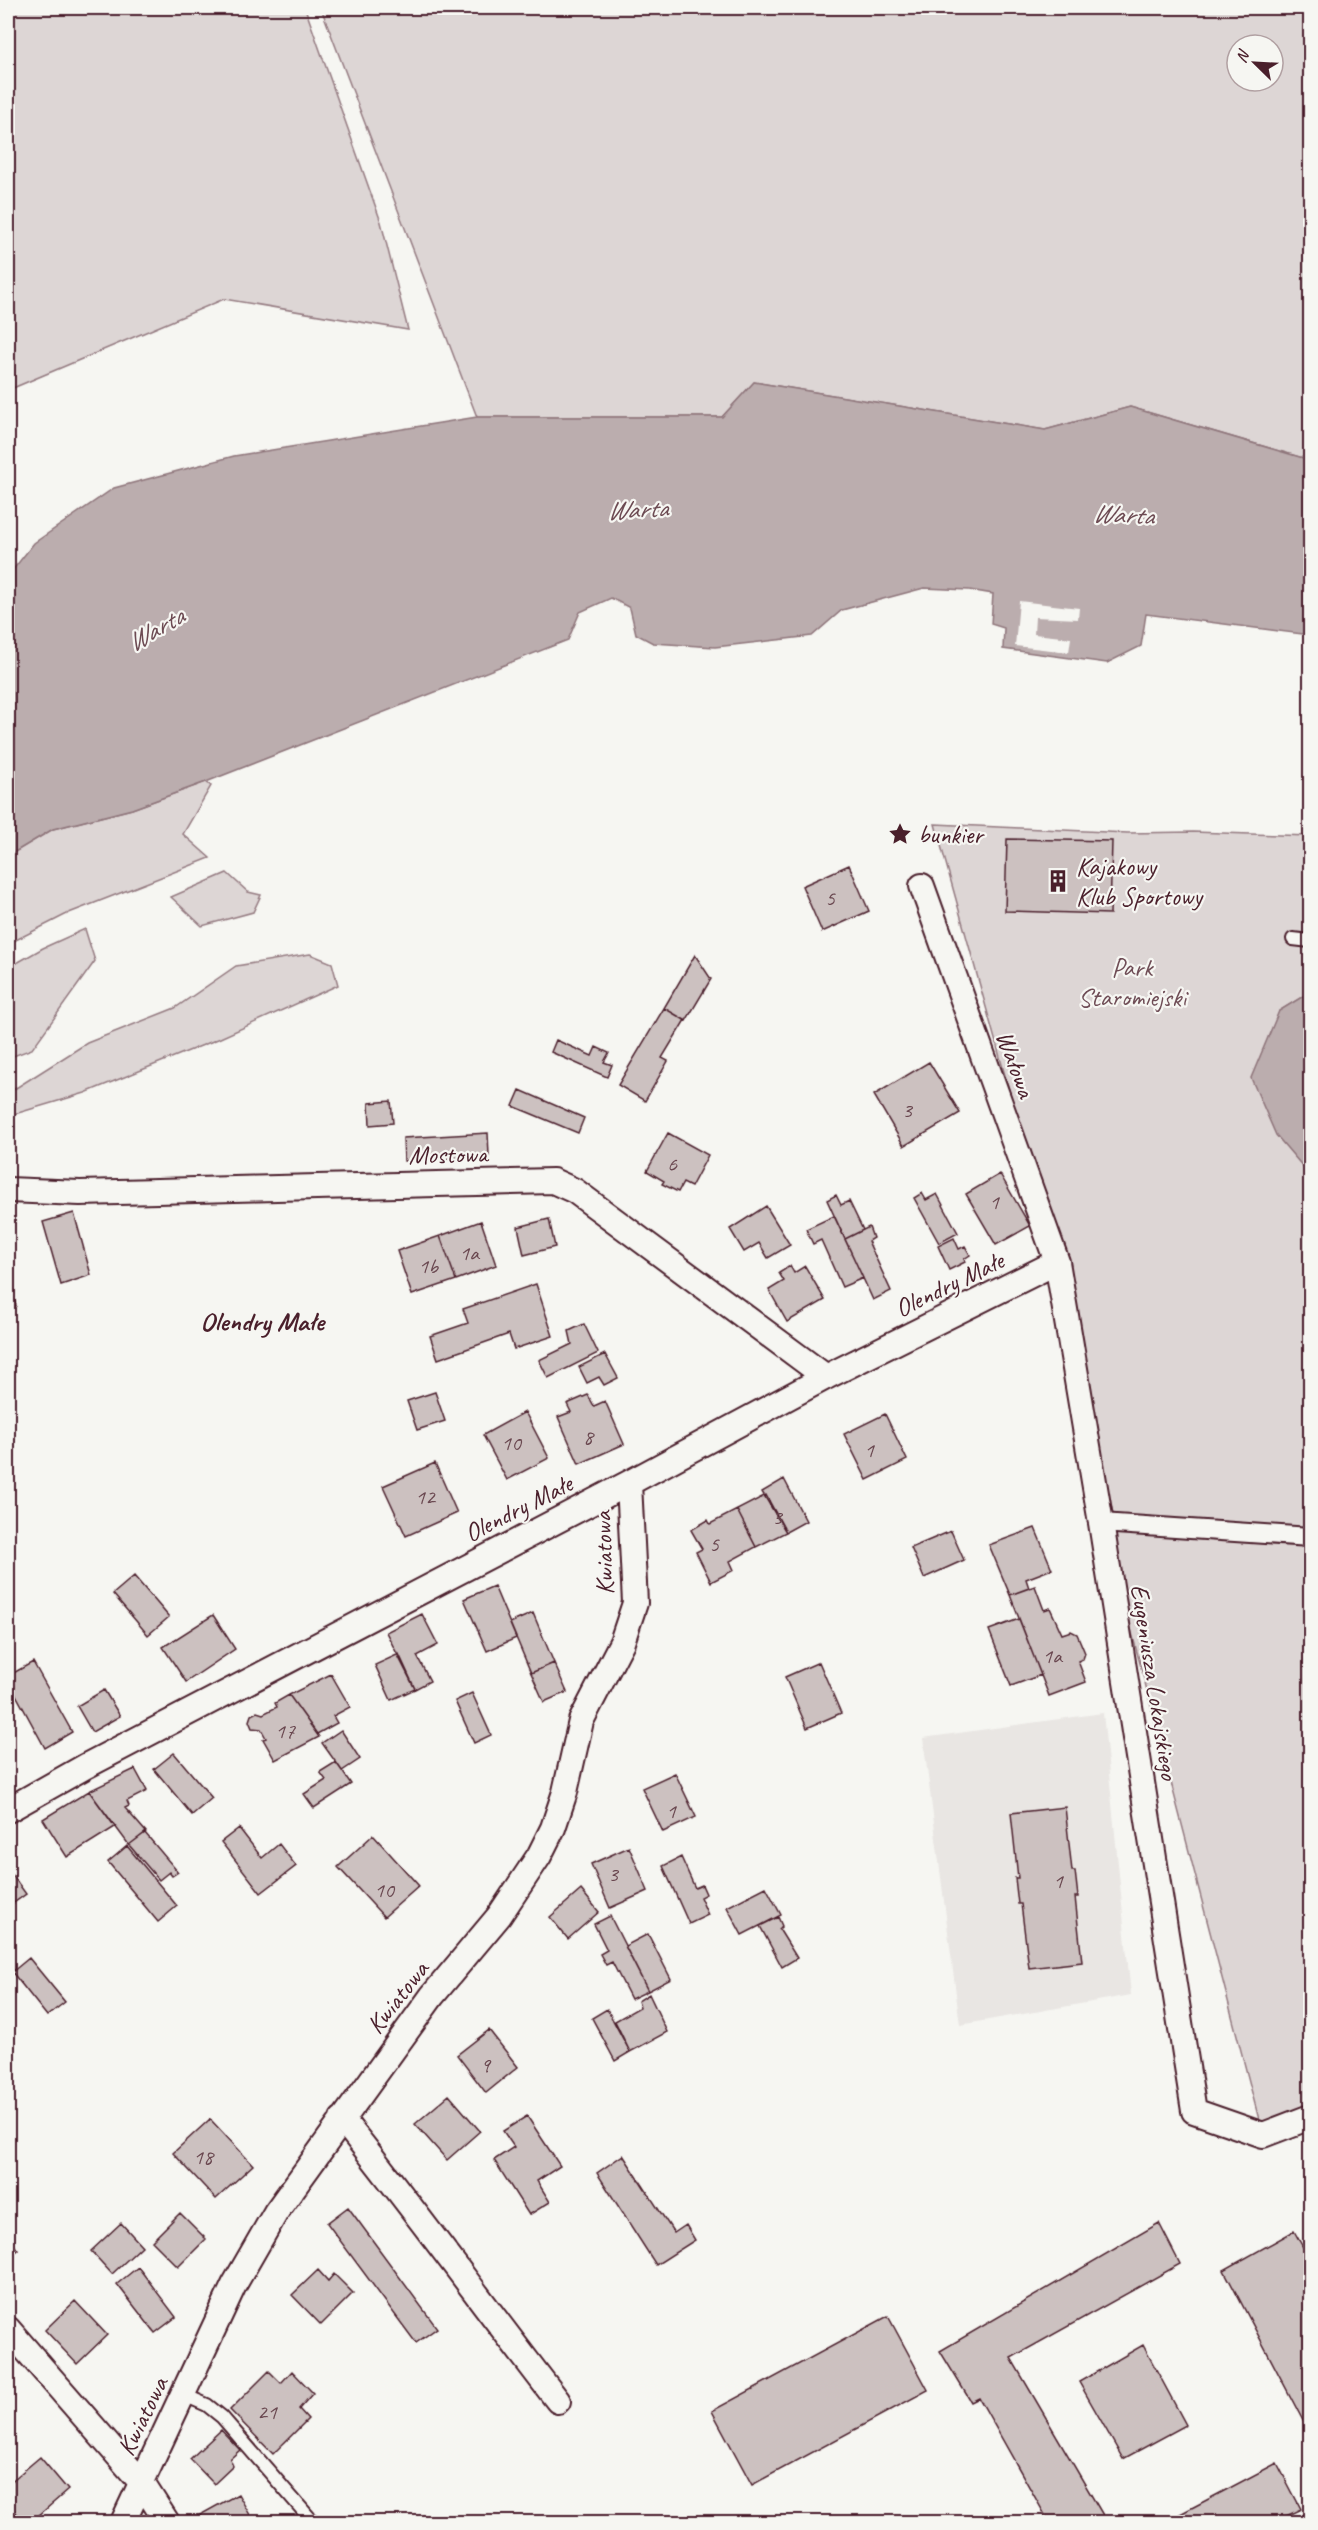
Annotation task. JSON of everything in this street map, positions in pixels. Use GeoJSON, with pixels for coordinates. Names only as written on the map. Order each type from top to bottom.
{"type":"FeatureCollection","features":[{"type":"Feature","properties":{"kind":"street","name":"Wałowa"},"geometry":{"type":"LineString","coordinates":[[922,886],[1057,1262]]}},
{"type":"Feature","properties":{"kind":"street","name":"Mostowa"},"geometry":{"type":"LineString","coordinates":[[8,1190],[80,1193],[553,1181],[575,1191],[826,1377]]}},
{"type":"Feature","properties":{"kind":"street","name":"Olendry Małe"},"geometry":{"type":"LineString","coordinates":[[8,1810],[127,1744],[629,1483],[826,1377],[1057,1262]]}},
{"type":"Feature","properties":{"kind":"street","name":"Eugeniusza Lokajskiego"},"geometry":{"type":"LineString","coordinates":[[1057,1262],[1101,1523],[1194,2111],[1263,2135],[1311,2117]]}},
{"type":"Feature","properties":{"kind":"street","name":"Kwiatowa"},"geometry":{"type":"LineString","coordinates":[[123,2523],[234,2285],[276,2212],[432,1996],[499,1916],[539,1856],[553,1828],[565,1792],[581,1721],[622,1642],[635,1603],[629,1483]]}},
{"type":"Feature","properties":{"kind":"street"},"geometry":{"type":"LineString","coordinates":[[1101,1523],[1311,1537]]}},
{"type":"Feature","properties":{"kind":"street"},"geometry":{"type":"LineString","coordinates":[[342,2119],[558,2401]]}},
{"type":"Feature","properties":{"kind":"street"},"geometry":{"type":"LineString","coordinates":[[8,2329],[142,2483],[167,2523]]}},
{"type":"Feature","properties":{"kind":"lane"},"geometry":{"type":"LineString","coordinates":[[1293,939],[1311,941]]}},
{"type":"Feature","properties":{"kind":"lane"},"geometry":{"type":"LineString","coordinates":[[184,2395],[207,2405],[222,2417],[313,2523]]}},
{"type":"Feature","properties":{"kind":"shaded area"},"geometry":{"type":"Polygon","coordinates":[[[1103,1713],[1131,1995],[960,2025],[923,1738],[1103,1713]]]}},
{"type":"Feature","properties":{"kind":"green space"},"geometry":{"type":"Polygon","coordinates":[[[8,8],[305,8],[381,222],[408,330],[224,299],[13,388],[8,393],[8,8]]]}},
{"type":"Feature","properties":{"kind":"green space"},"geometry":{"type":"Polygon","coordinates":[[[321,8],[1310,8],[1310,460],[1130,407],[1045,430],[754,382],[722,417],[477,417],[321,8]]]}},
{"type":"Feature","properties":{"kind":"green space"},"geometry":{"type":"Polygon","coordinates":[[[206,782],[211,786],[183,834],[210,858],[69,913],[8,944],[8,856],[53,829],[132,809],[206,782]]]}},
{"type":"Feature","properties":{"kind":"green space","name":"Park Staromiejski"},"geometry":{"type":"Polygon","coordinates":[[[935,824],[1128,833],[1193,832],[1310,836],[1310,992],[1279,1011],[1310,1175],[1310,2117],[1263,2135],[1108,1541],[1057,1262],[935,824]]]}},
{"type":"Feature","properties":{"kind":"green space"},"geometry":{"type":"Polygon","coordinates":[[[227,873],[248,892],[261,895],[253,912],[202,926],[171,897],[227,873]]]}},
{"type":"Feature","properties":{"kind":"green space"},"geometry":{"type":"Polygon","coordinates":[[[85,929],[95,961],[32,1049],[8,1058],[8,968],[43,948],[85,929]]]}},
{"type":"Feature","properties":{"kind":"green space"},"geometry":{"type":"Polygon","coordinates":[[[310,954],[332,963],[338,985],[218,1039],[85,1093],[8,1116],[8,1093],[87,1043],[175,1008],[236,966],[310,954]]]}},
{"type":"Feature","properties":{"kind":"water","name":"Warta"},"geometry":{"type":"Polygon","coordinates":[[[754,382],[1045,430],[1130,407],[1310,460],[1310,635],[1146,614],[1141,646],[1107,663],[1003,649],[1004,628],[991,624],[993,594],[969,590],[924,588],[842,610],[812,636],[715,647],[653,643],[636,634],[630,608],[611,598],[580,612],[568,640],[206,782],[132,809],[53,829],[8,856],[8,576],[34,543],[114,488],[234,456],[477,417],[722,417],[754,382]]]}},
{"type":"Feature","properties":{"kind":"water"},"geometry":{"type":"Polygon","coordinates":[[[1310,992],[1310,1175],[1276,1135],[1251,1078],[1279,1011],[1310,992]]]}},
{"type":"Feature","properties":{"kind":"pier"},"geometry":{"type":"Polygon","coordinates":[[[1019,601],[1079,608],[1078,619],[1035,617],[1034,634],[1071,638],[1069,652],[1015,646],[1019,601]]]}},
{"type":"Feature","properties":{"kind":"building","name":"Kajakowy Klub Sportowy"},"geometry":{"type":"Polygon","coordinates":[[[1007,839],[1112,841],[1110,914],[1005,911],[1007,839]]]}},
{"type":"Feature","properties":{"kind":"building"},"geometry":{"type":"Polygon","coordinates":[[[849,865],[869,911],[822,932],[802,886],[849,865]]]}},
{"type":"Feature","properties":{"kind":"building"},"geometry":{"type":"Polygon","coordinates":[[[695,955],[711,979],[686,1021],[664,1008],[695,955]]]}},
{"type":"Feature","properties":{"kind":"building"},"geometry":{"type":"Polygon","coordinates":[[[664,1008],[685,1020],[662,1058],[668,1061],[645,1101],[618,1085],[664,1008]]]}},
{"type":"Feature","properties":{"kind":"building"},"geometry":{"type":"Polygon","coordinates":[[[556,1040],[592,1056],[596,1047],[609,1053],[604,1062],[612,1065],[607,1077],[551,1052],[556,1040]]]}},
{"type":"Feature","properties":{"kind":"building"},"geometry":{"type":"Polygon","coordinates":[[[929,1062],[960,1113],[904,1146],[874,1095],[929,1062]]]}},
{"type":"Feature","properties":{"kind":"building"},"geometry":{"type":"Polygon","coordinates":[[[520,1090],[584,1118],[578,1133],[513,1106],[520,1090]]]}},
{"type":"Feature","properties":{"kind":"building"},"geometry":{"type":"Polygon","coordinates":[[[391,1101],[393,1123],[370,1125],[369,1103],[391,1101]]]}},
{"type":"Feature","properties":{"kind":"building"},"geometry":{"type":"Polygon","coordinates":[[[488,1133],[489,1156],[404,1161],[403,1138],[488,1133]]]}},
{"type":"Feature","properties":{"kind":"building"},"geometry":{"type":"Polygon","coordinates":[[[668,1133],[708,1155],[691,1187],[683,1183],[678,1192],[662,1184],[664,1181],[647,1171],[668,1133]]]}},
{"type":"Feature","properties":{"kind":"building"},"geometry":{"type":"Polygon","coordinates":[[[1000,1174],[1030,1226],[996,1245],[966,1194],[1000,1174]]]}},
{"type":"Feature","properties":{"kind":"building"},"geometry":{"type":"Polygon","coordinates":[[[922,1193],[926,1200],[937,1194],[958,1233],[939,1243],[914,1198],[922,1193]]]}},
{"type":"Feature","properties":{"kind":"building"},"geometry":{"type":"Polygon","coordinates":[[[836,1195],[841,1205],[849,1201],[863,1230],[845,1239],[827,1200],[836,1195]]]}},
{"type":"Feature","properties":{"kind":"building"},"geometry":{"type":"Polygon","coordinates":[[[766,1206],[790,1245],[768,1258],[759,1243],[744,1252],[730,1229],[766,1206]]]}},
{"type":"Feature","properties":{"kind":"building"},"geometry":{"type":"Polygon","coordinates":[[[74,1213],[91,1275],[61,1285],[43,1222],[74,1213]]]}},
{"type":"Feature","properties":{"kind":"building"},"geometry":{"type":"Polygon","coordinates":[[[834,1216],[863,1278],[842,1287],[821,1240],[813,1244],[806,1229],[834,1216]]]}},
{"type":"Feature","properties":{"kind":"building"},"geometry":{"type":"Polygon","coordinates":[[[549,1219],[555,1247],[524,1255],[518,1227],[549,1219]]]}},
{"type":"Feature","properties":{"kind":"building"},"geometry":{"type":"Polygon","coordinates":[[[481,1221],[496,1265],[456,1280],[440,1236],[481,1221]]]}},
{"type":"Feature","properties":{"kind":"building"},"geometry":{"type":"Polygon","coordinates":[[[869,1227],[873,1238],[868,1241],[891,1291],[873,1300],[845,1239],[869,1227]]]}},
{"type":"Feature","properties":{"kind":"building"},"geometry":{"type":"Polygon","coordinates":[[[440,1236],[456,1280],[412,1295],[397,1251],[440,1236]]]}},
{"type":"Feature","properties":{"kind":"building"},"geometry":{"type":"Polygon","coordinates":[[[954,1238],[959,1249],[965,1246],[970,1255],[964,1259],[965,1262],[949,1270],[938,1246],[954,1238]]]}},
{"type":"Feature","properties":{"kind":"building"},"geometry":{"type":"Polygon","coordinates":[[[790,1266],[794,1273],[805,1266],[825,1300],[787,1322],[769,1290],[784,1281],[779,1273],[790,1266]]]}},
{"type":"Feature","properties":{"kind":"building"},"geometry":{"type":"Polygon","coordinates":[[[8,1274],[16,1306],[8,1308],[8,1274]]]}},
{"type":"Feature","properties":{"kind":"building"},"geometry":{"type":"Polygon","coordinates":[[[536,1284],[553,1336],[514,1349],[509,1334],[438,1359],[430,1336],[468,1323],[463,1309],[536,1284]]]}},
{"type":"Feature","properties":{"kind":"building"},"geometry":{"type":"Polygon","coordinates":[[[584,1324],[598,1353],[548,1378],[539,1360],[572,1344],[569,1331],[584,1324]]]}},
{"type":"Feature","properties":{"kind":"building"},"geometry":{"type":"Polygon","coordinates":[[[605,1354],[618,1378],[604,1385],[599,1377],[587,1383],[579,1367],[605,1354]]]}},
{"type":"Feature","properties":{"kind":"building"},"geometry":{"type":"Polygon","coordinates":[[[435,1392],[445,1421],[417,1430],[407,1401],[435,1392]]]}},
{"type":"Feature","properties":{"kind":"building"},"geometry":{"type":"Polygon","coordinates":[[[588,1395],[594,1406],[605,1401],[624,1444],[579,1464],[558,1417],[571,1412],[567,1404],[588,1395]]]}},
{"type":"Feature","properties":{"kind":"building"},"geometry":{"type":"Polygon","coordinates":[[[525,1412],[549,1458],[507,1480],[483,1435],[525,1412]]]}},
{"type":"Feature","properties":{"kind":"building"},"geometry":{"type":"Polygon","coordinates":[[[885,1414],[907,1460],[867,1480],[844,1434],[885,1414]]]}},
{"type":"Feature","properties":{"kind":"building"},"geometry":{"type":"Polygon","coordinates":[[[435,1463],[457,1513],[406,1536],[383,1486],[435,1463]]]}},
{"type":"Feature","properties":{"kind":"building"},"geometry":{"type":"Polygon","coordinates":[[[784,1479],[806,1521],[786,1532],[762,1492],[784,1479]]]}},
{"type":"Feature","properties":{"kind":"building"},"geometry":{"type":"Polygon","coordinates":[[[766,1495],[786,1532],[756,1547],[737,1510],[766,1495]]]}},
{"type":"Feature","properties":{"kind":"building"},"geometry":{"type":"Polygon","coordinates":[[[737,1510],[756,1547],[730,1561],[734,1570],[711,1582],[696,1552],[702,1549],[691,1530],[708,1520],[710,1524],[737,1510]]]}},
{"type":"Feature","properties":{"kind":"building"},"geometry":{"type":"Polygon","coordinates":[[[1035,1528],[1052,1569],[1026,1579],[1029,1588],[1010,1595],[989,1545],[1035,1528]]]}},
{"type":"Feature","properties":{"kind":"building"},"geometry":{"type":"Polygon","coordinates":[[[951,1531],[964,1560],[924,1578],[911,1548],[951,1531]]]}},
{"type":"Feature","properties":{"kind":"building"},"geometry":{"type":"Polygon","coordinates":[[[134,1576],[169,1617],[148,1635],[113,1594],[134,1576]]]}},
{"type":"Feature","properties":{"kind":"building"},"geometry":{"type":"Polygon","coordinates":[[[494,1586],[516,1638],[487,1651],[464,1599],[494,1586]]]}},
{"type":"Feature","properties":{"kind":"building"},"geometry":{"type":"Polygon","coordinates":[[[1035,1586],[1044,1610],[1050,1608],[1062,1634],[1071,1631],[1077,1634],[1085,1653],[1083,1659],[1078,1661],[1086,1682],[1049,1696],[1010,1595],[1035,1586]]]}},
{"type":"Feature","properties":{"kind":"building"},"geometry":{"type":"Polygon","coordinates":[[[533,1613],[554,1663],[531,1673],[510,1623],[533,1613]]]}},
{"type":"Feature","properties":{"kind":"building"},"geometry":{"type":"Polygon","coordinates":[[[422,1614],[438,1645],[417,1656],[430,1681],[415,1689],[386,1632],[422,1614]]]}},
{"type":"Feature","properties":{"kind":"building"},"geometry":{"type":"Polygon","coordinates":[[[213,1615],[235,1649],[186,1682],[163,1647],[213,1615]]]}},
{"type":"Feature","properties":{"kind":"building"},"geometry":{"type":"Polygon","coordinates":[[[1019,1619],[1041,1675],[1011,1686],[989,1630],[1019,1619]]]}},
{"type":"Feature","properties":{"kind":"building"},"geometry":{"type":"Polygon","coordinates":[[[399,1654],[415,1689],[391,1700],[375,1665],[399,1654]]]}},
{"type":"Feature","properties":{"kind":"building"},"geometry":{"type":"Polygon","coordinates":[[[33,1662],[72,1732],[45,1748],[8,1680],[8,1676],[33,1662]]]}},
{"type":"Feature","properties":{"kind":"building"},"geometry":{"type":"Polygon","coordinates":[[[819,1662],[841,1713],[807,1728],[785,1677],[819,1662]]]}},
{"type":"Feature","properties":{"kind":"building"},"geometry":{"type":"Polygon","coordinates":[[[554,1663],[567,1692],[544,1702],[531,1673],[554,1663]]]}},
{"type":"Feature","properties":{"kind":"building"},"geometry":{"type":"Polygon","coordinates":[[[331,1674],[350,1707],[333,1716],[337,1723],[317,1734],[289,1695],[331,1674]]]}},
{"type":"Feature","properties":{"kind":"building"},"geometry":{"type":"Polygon","coordinates":[[[104,1690],[120,1716],[92,1732],[77,1706],[104,1690]]]}},
{"type":"Feature","properties":{"kind":"building"},"geometry":{"type":"Polygon","coordinates":[[[472,1693],[491,1735],[474,1743],[455,1701],[472,1693]]]}},
{"type":"Feature","properties":{"kind":"building"},"geometry":{"type":"Polygon","coordinates":[[[289,1695],[319,1737],[275,1760],[263,1739],[266,1738],[261,1729],[252,1728],[249,1721],[251,1715],[257,1712],[263,1714],[277,1707],[275,1703],[289,1695]]]}},
{"type":"Feature","properties":{"kind":"building"},"geometry":{"type":"Polygon","coordinates":[[[341,1730],[360,1759],[342,1771],[322,1743],[341,1730]]]}},
{"type":"Feature","properties":{"kind":"building"},"geometry":{"type":"Polygon","coordinates":[[[174,1753],[212,1798],[192,1815],[154,1769],[174,1753]]]}},
{"type":"Feature","properties":{"kind":"building"},"geometry":{"type":"Polygon","coordinates":[[[336,1762],[351,1784],[314,1808],[304,1794],[326,1780],[320,1772],[336,1762]]]}},
{"type":"Feature","properties":{"kind":"building"},"geometry":{"type":"Polygon","coordinates":[[[135,1769],[147,1791],[127,1801],[129,1806],[125,1808],[146,1832],[129,1845],[89,1791],[135,1769]]]}},
{"type":"Feature","properties":{"kind":"building"},"geometry":{"type":"Polygon","coordinates":[[[675,1773],[696,1817],[663,1832],[642,1788],[675,1773]]]}},
{"type":"Feature","properties":{"kind":"building"},"geometry":{"type":"Polygon","coordinates":[[[89,1791],[115,1827],[67,1857],[43,1819],[89,1791]]]}},
{"type":"Feature","properties":{"kind":"building"},"geometry":{"type":"Polygon","coordinates":[[[1065,1807],[1072,1871],[1075,1871],[1078,1897],[1075,1897],[1082,1962],[1029,1968],[1021,1904],[1018,1904],[1015,1878],[1018,1878],[1011,1813],[1065,1807]]]}},
{"type":"Feature","properties":{"kind":"building"},"geometry":{"type":"Polygon","coordinates":[[[239,1828],[262,1858],[279,1844],[296,1866],[261,1893],[221,1842],[239,1828]]]}},
{"type":"Feature","properties":{"kind":"building"},"geometry":{"type":"Polygon","coordinates":[[[145,1833],[178,1872],[172,1876],[169,1872],[159,1880],[129,1845],[145,1833]]]}},
{"type":"Feature","properties":{"kind":"building"},"geometry":{"type":"Polygon","coordinates":[[[373,1835],[419,1886],[384,1917],[338,1867],[373,1835]]]}},
{"type":"Feature","properties":{"kind":"building"},"geometry":{"type":"Polygon","coordinates":[[[127,1846],[177,1906],[158,1922],[108,1862],[127,1846]]]}},
{"type":"Feature","properties":{"kind":"building"},"geometry":{"type":"Polygon","coordinates":[[[629,1847],[648,1891],[610,1908],[591,1864],[629,1847]]]}},
{"type":"Feature","properties":{"kind":"building"},"geometry":{"type":"Polygon","coordinates":[[[681,1857],[695,1888],[702,1885],[706,1894],[700,1897],[708,1915],[689,1924],[663,1866],[681,1857]]]}},
{"type":"Feature","properties":{"kind":"building"},"geometry":{"type":"Polygon","coordinates":[[[10,1872],[26,1894],[8,1907],[8,1874],[10,1872]]]}},
{"type":"Feature","properties":{"kind":"building"},"geometry":{"type":"Polygon","coordinates":[[[766,1887],[781,1915],[742,1935],[727,1907],[766,1887]]]}},
{"type":"Feature","properties":{"kind":"building"},"geometry":{"type":"Polygon","coordinates":[[[581,1890],[599,1912],[568,1939],[550,1917],[581,1890]]]}},
{"type":"Feature","properties":{"kind":"building"},"geometry":{"type":"Polygon","coordinates":[[[610,1916],[648,1991],[631,1999],[612,1962],[606,1965],[600,1954],[607,1950],[594,1924],[610,1916]]]}},
{"type":"Feature","properties":{"kind":"building"},"geometry":{"type":"Polygon","coordinates":[[[778,1917],[782,1926],[779,1929],[797,1958],[782,1967],[760,1926],[778,1917]]]}},
{"type":"Feature","properties":{"kind":"building"},"geometry":{"type":"Polygon","coordinates":[[[648,1934],[671,1979],[648,1991],[625,1946],[648,1934]]]}},
{"type":"Feature","properties":{"kind":"building"},"geometry":{"type":"Polygon","coordinates":[[[29,1958],[65,2002],[47,2016],[12,1972],[29,1958]]]}},
{"type":"Feature","properties":{"kind":"building"},"geometry":{"type":"Polygon","coordinates":[[[649,1994],[667,2032],[630,2052],[615,2021],[640,2007],[638,2001],[649,1994]]]}},
{"type":"Feature","properties":{"kind":"building"},"geometry":{"type":"Polygon","coordinates":[[[607,2009],[630,2052],[615,2061],[592,2018],[607,2009]]]}},
{"type":"Feature","properties":{"kind":"building"},"geometry":{"type":"Polygon","coordinates":[[[489,2030],[518,2067],[486,2093],[457,2055],[489,2030]]]}},
{"type":"Feature","properties":{"kind":"building"},"geometry":{"type":"Polygon","coordinates":[[[449,2095],[480,2131],[447,2160],[415,2124],[449,2095]]]}},
{"type":"Feature","properties":{"kind":"building"},"geometry":{"type":"Polygon","coordinates":[[[527,2116],[560,2166],[537,2181],[550,2202],[529,2215],[494,2160],[514,2147],[503,2131],[527,2116]]]}},
{"type":"Feature","properties":{"kind":"building"},"geometry":{"type":"Polygon","coordinates":[[[210,2119],[253,2165],[216,2199],[173,2153],[210,2119]]]}},
{"type":"Feature","properties":{"kind":"building"},"geometry":{"type":"Polygon","coordinates":[[[623,2155],[674,2233],[686,2225],[695,2240],[656,2265],[597,2173],[623,2155]]]}},
{"type":"Feature","properties":{"kind":"building"},"geometry":{"type":"Polygon","coordinates":[[[348,2207],[437,2328],[416,2343],[327,2223],[348,2207]]]}},
{"type":"Feature","properties":{"kind":"building"},"geometry":{"type":"Polygon","coordinates":[[[180,2213],[206,2239],[178,2267],[152,2241],[180,2213]]]}},
{"type":"Feature","properties":{"kind":"building"},"geometry":{"type":"Polygon","coordinates":[[[121,2223],[142,2246],[112,2274],[91,2251],[121,2223]]]}},
{"type":"Feature","properties":{"kind":"building"},"geometry":{"type":"Polygon","coordinates":[[[1159,2223],[1180,2264],[1011,2358],[1107,2522],[1049,2522],[979,2398],[971,2402],[940,2351],[1159,2223]]]}},
{"type":"Feature","properties":{"kind":"building"},"geometry":{"type":"Polygon","coordinates":[[[1294,2231],[1310,2260],[1310,2434],[1224,2270],[1294,2231]]]}},
{"type":"Feature","properties":{"kind":"building"},"geometry":{"type":"Polygon","coordinates":[[[8,2237],[18,2250],[8,2258],[8,2237]]]}},
{"type":"Feature","properties":{"kind":"building"},"geometry":{"type":"Polygon","coordinates":[[[138,2267],[176,2317],[155,2333],[117,2284],[138,2267]]]}},
{"type":"Feature","properties":{"kind":"building"},"geometry":{"type":"Polygon","coordinates":[[[318,2270],[328,2281],[334,2274],[353,2293],[321,2325],[292,2295],[318,2270]]]}},
{"type":"Feature","properties":{"kind":"building"},"geometry":{"type":"Polygon","coordinates":[[[75,2301],[107,2335],[77,2364],[45,2330],[75,2301]]]}},
{"type":"Feature","properties":{"kind":"building"},"geometry":{"type":"Polygon","coordinates":[[[888,2316],[928,2390],[752,2485],[712,2411],[888,2316]]]}},
{"type":"Feature","properties":{"kind":"building"},"geometry":{"type":"Polygon","coordinates":[[[1143,2345],[1186,2425],[1123,2459],[1079,2382],[1143,2345]]]}},
{"type":"Feature","properties":{"kind":"building"},"geometry":{"type":"Polygon","coordinates":[[[269,2371],[281,2383],[292,2371],[313,2393],[299,2409],[308,2419],[273,2454],[230,2410],[269,2371]]]}},
{"type":"Feature","properties":{"kind":"building"},"geometry":{"type":"Polygon","coordinates":[[[221,2430],[240,2450],[230,2459],[233,2466],[214,2484],[190,2459],[221,2430]]]}},
{"type":"Feature","properties":{"kind":"building"},"geometry":{"type":"Polygon","coordinates":[[[40,2457],[68,2490],[31,2522],[24,2522],[8,2503],[8,2484],[40,2457]]]}},
{"type":"Feature","properties":{"kind":"building"},"geometry":{"type":"Polygon","coordinates":[[[1277,2463],[1301,2509],[1274,2522],[1165,2522],[1277,2463]]]}},
{"type":"Feature","properties":{"kind":"building"},"geometry":{"type":"Polygon","coordinates":[[[238,2494],[254,2522],[204,2522],[200,2515],[238,2494]]]}},
{"type":"Feature","properties":{"kind":"place","name":"bunkier"},"geometry":{"type":"Point","coordinates":[900,834]}},
{"type":"Feature","properties":{"kind":"place","name":"Kajakowy Klub Sportowy"},"geometry":{"type":"Point","coordinates":[1058,881]}},
{"type":"Feature","properties":{"kind":"district","name":"Olendry Małe"},"geometry":{"type":"Point","coordinates":[262,1321]}}]}
